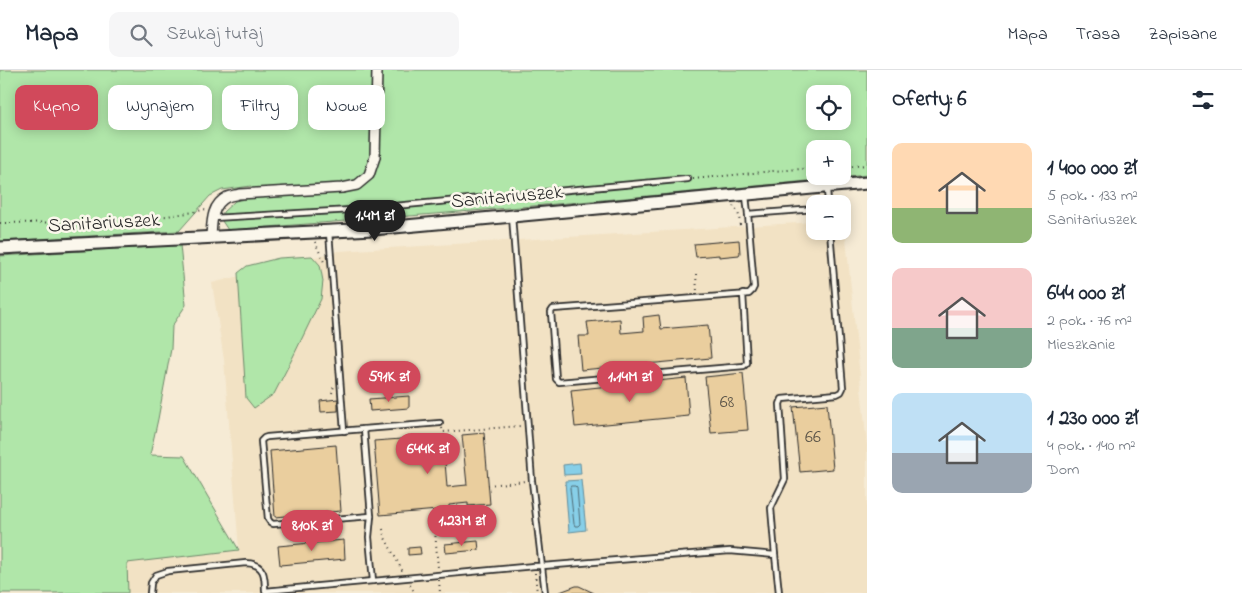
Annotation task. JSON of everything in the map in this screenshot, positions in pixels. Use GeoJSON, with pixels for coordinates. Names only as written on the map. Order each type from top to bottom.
{"type":"FeatureCollection","features":[{"type":"Feature","properties":{"kind":"street"},"geometry":{"type":"LineString","coordinates":[[211,237],[212,218],[216,206],[226,198],[239,194],[342,188],[357,184],[370,175],[375,157],[377,70]]}},
{"type":"Feature","properties":{"kind":"street","name":"Sanitariuszek"},"geometry":{"type":"LineString","coordinates":[[0,248],[373,229],[867,184]]}},
{"type":"Feature","properties":{"kind":"lane"},"geometry":{"type":"LineString","coordinates":[[212,218],[369,209],[688,179]]}},
{"type":"Feature","properties":{"kind":"lane"},"geometry":{"type":"LineString","coordinates":[[827,187],[827,195]]}},
{"type":"Feature","properties":{"kind":"lane"},"geometry":{"type":"LineString","coordinates":[[743,294],[747,363],[744,366],[559,382],[556,379],[551,312],[553,309],[743,294],[749,294],[754,287],[746,195]]}},
{"type":"Feature","properties":{"kind":"lane"},"geometry":{"type":"LineString","coordinates":[[748,214],[806,210]]}},
{"type":"Feature","properties":{"kind":"lane"},"geometry":{"type":"LineString","coordinates":[[512,216],[532,481],[545,593]]}},
{"type":"Feature","properties":{"kind":"lane"},"geometry":{"type":"LineString","coordinates":[[329,231],[344,431]]}},
{"type":"Feature","properties":{"kind":"lane"},"geometry":{"type":"LineString","coordinates":[[779,593],[771,508],[785,479],[780,404],[782,399],[837,394],[843,388],[831,240]]}},
{"type":"Feature","properties":{"kind":"lane"},"geometry":{"type":"LineString","coordinates":[[371,516],[274,524],[270,522],[268,519],[261,441],[264,438],[440,423]]}},
{"type":"Feature","properties":{"kind":"lane"},"geometry":{"type":"LineString","coordinates":[[364,429],[371,516],[369,537],[373,581]]}},
{"type":"Feature","properties":{"kind":"lane"},"geometry":{"type":"LineString","coordinates":[[150,593],[151,583],[156,574],[168,571],[246,563],[260,567],[263,572],[265,592],[534,566],[722,551],[775,555]]}},
{"type":"Feature","properties":{"kind":"path"},"geometry":{"type":"LineString","coordinates":[[851,166],[867,165]]}},
{"type":"Feature","properties":{"kind":"path"},"geometry":{"type":"LineString","coordinates":[[688,179],[806,169]]}},
{"type":"Feature","properties":{"kind":"path"},"geometry":{"type":"LineString","coordinates":[[0,223],[88,222],[167,216],[216,206]]}},
{"type":"Feature","properties":{"kind":"path"},"geometry":{"type":"LineString","coordinates":[[733,206],[739,213],[740,226]]}},
{"type":"Feature","properties":{"kind":"path"},"geometry":{"type":"LineString","coordinates":[[696,274],[698,298]]}},
{"type":"Feature","properties":{"kind":"path"},"geometry":{"type":"LineString","coordinates":[[440,423],[443,432],[528,425]]}},
{"type":"Feature","properties":{"kind":"path"},"geometry":{"type":"LineString","coordinates":[[488,485],[532,481]]}},
{"type":"Feature","properties":{"kind":"path"},"geometry":{"type":"LineString","coordinates":[[383,529],[384,536],[415,593]]}},
{"type":"Feature","properties":{"kind":"path"},"geometry":{"type":"LineString","coordinates":[[435,531],[440,593]]}},
{"type":"Feature","properties":{"kind":"shaded area"},"geometry":{"type":"Polygon","coordinates":[[[806,223],[806,240],[846,240],[867,446],[867,593],[128,593],[126,563],[239,550],[224,360],[212,283],[339,251],[806,223]]]}},
{"type":"Feature","properties":{"kind":"green space"},"geometry":{"type":"Polygon","coordinates":[[[0,70],[867,70],[867,175],[851,177],[851,140],[806,140],[806,181],[548,205],[228,230],[222,221],[223,212],[235,201],[254,197],[251,186],[222,190],[210,196],[179,231],[0,241],[0,70]]]}},
{"type":"Feature","properties":{"kind":"green space"},"geometry":{"type":"Polygon","coordinates":[[[180,245],[186,305],[172,326],[171,349],[150,455],[184,456],[239,550],[127,563],[128,593],[0,593],[0,256],[180,245]]]}},
{"type":"Feature","properties":{"kind":"green space"},"geometry":{"type":"Polygon","coordinates":[[[312,256],[320,265],[323,281],[321,299],[274,394],[254,408],[246,398],[238,273],[247,266],[279,258],[312,256]]]}},
{"type":"Feature","properties":{"kind":"water"},"geometry":{"type":"Polygon","coordinates":[[[580,463],[581,474],[564,475],[563,465],[580,463]]]}},
{"type":"Feature","properties":{"kind":"water"},"geometry":{"type":"Polygon","coordinates":[[[581,480],[586,530],[569,532],[565,481],[581,480]]]}},
{"type":"Feature","properties":{"kind":"building"},"geometry":{"type":"Polygon","coordinates":[[[739,240],[739,255],[696,257],[694,244],[739,240]]]}},
{"type":"Feature","properties":{"kind":"building"},"geometry":{"type":"Polygon","coordinates":[[[659,315],[661,329],[708,325],[711,358],[581,370],[578,336],[589,336],[587,322],[620,319],[621,333],[644,331],[643,317],[659,315]]]}},
{"type":"Feature","properties":{"kind":"building"},"geometry":{"type":"Polygon","coordinates":[[[743,373],[748,430],[711,433],[705,377],[743,373]]]}},
{"type":"Feature","properties":{"kind":"building"},"geometry":{"type":"Polygon","coordinates":[[[686,378],[689,416],[575,427],[571,390],[686,378]]]}},
{"type":"Feature","properties":{"kind":"building"},"geometry":{"type":"Polygon","coordinates":[[[409,396],[409,408],[370,411],[369,399],[409,396]]]}},
{"type":"Feature","properties":{"kind":"building"},"geometry":{"type":"Polygon","coordinates":[[[338,399],[338,411],[321,412],[320,401],[338,399]]]}},
{"type":"Feature","properties":{"kind":"building"},"geometry":{"type":"Polygon","coordinates":[[[827,404],[833,469],[800,472],[793,407],[827,404]]]}},
{"type":"Feature","properties":{"kind":"building"},"geometry":{"type":"Polygon","coordinates":[[[484,433],[490,504],[468,506],[468,503],[449,505],[449,508],[438,510],[380,515],[374,441],[443,436],[447,487],[467,485],[462,435],[484,433]]]}},
{"type":"Feature","properties":{"kind":"building"},"geometry":{"type":"Polygon","coordinates":[[[336,445],[341,511],[275,517],[270,451],[336,445]]]}},
{"type":"Feature","properties":{"kind":"building"},"geometry":{"type":"Polygon","coordinates":[[[344,540],[345,559],[280,565],[278,546],[344,540]]]}},
{"type":"Feature","properties":{"kind":"building"},"geometry":{"type":"Polygon","coordinates":[[[478,541],[479,550],[446,553],[445,544],[478,541]]]}},
{"type":"Feature","properties":{"kind":"building"},"geometry":{"type":"Polygon","coordinates":[[[420,547],[421,554],[408,555],[408,548],[420,547]]]}},
{"type":"Feature","properties":{"kind":"building"},"geometry":{"type":"Polygon","coordinates":[[[579,586],[594,593],[560,593],[579,586]]]}}]}
